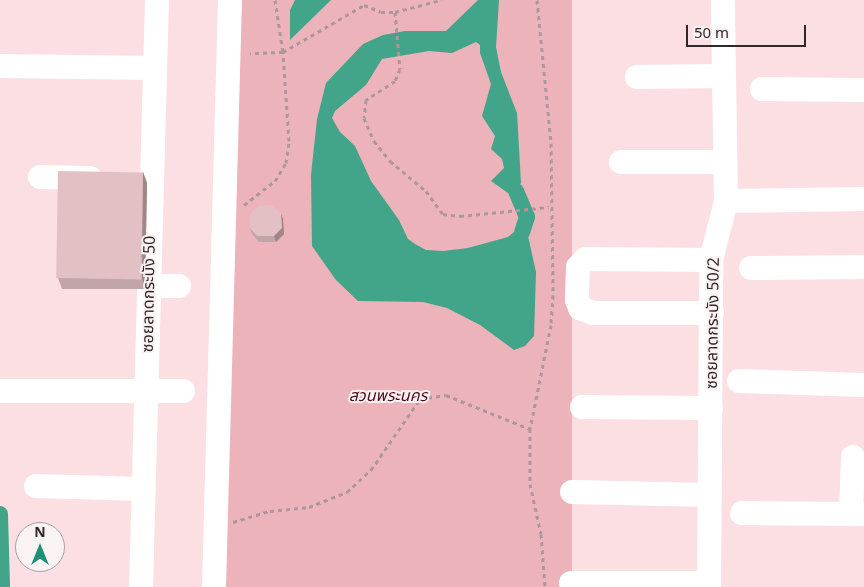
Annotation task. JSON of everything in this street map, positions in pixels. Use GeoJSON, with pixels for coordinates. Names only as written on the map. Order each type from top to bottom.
{"type":"FeatureCollection","features":[{"type":"Feature","properties":{"kind":"street","name":"ซอยลาดกระบัง 50"},"geometry":{"type":"LineString","coordinates":[[141,587],[149,286],[133,178],[154,68],[157,0]]}},
{"type":"Feature","properties":{"kind":"street"},"geometry":{"type":"LineString","coordinates":[[214,587],[230,0]]}},
{"type":"Feature","properties":{"kind":"street","name":"ซอยลาดกระบัง 50/2"},"geometry":{"type":"LineString","coordinates":[[709,585],[712,260],[726,201],[723,0]]}},
{"type":"Feature","properties":{"kind":"street"},"geometry":{"type":"LineString","coordinates":[[0,66],[154,68]]}},
{"type":"Feature","properties":{"kind":"street"},"geometry":{"type":"LineString","coordinates":[[637,77],[724,76]]}},
{"type":"Feature","properties":{"kind":"street"},"geometry":{"type":"LineString","coordinates":[[762,89],[864,90]]}},
{"type":"Feature","properties":{"kind":"street"},"geometry":{"type":"LineString","coordinates":[[620,162],[726,162]]}},
{"type":"Feature","properties":{"kind":"street"},"geometry":{"type":"LineString","coordinates":[[40,177],[133,178]]}},
{"type":"Feature","properties":{"kind":"street"},"geometry":{"type":"LineString","coordinates":[[726,201],[864,200]]}},
{"type":"Feature","properties":{"kind":"street"},"geometry":{"type":"LineString","coordinates":[[712,260],[586,259],[578,267],[577,300],[580,308],[593,313],[712,313]]}},
{"type":"Feature","properties":{"kind":"street"},"geometry":{"type":"LineString","coordinates":[[751,268],[864,267]]}},
{"type":"Feature","properties":{"kind":"street"},"geometry":{"type":"LineString","coordinates":[[149,286],[180,286]]}},
{"type":"Feature","properties":{"kind":"street"},"geometry":{"type":"LineString","coordinates":[[739,381],[864,385]]}},
{"type":"Feature","properties":{"kind":"street"},"geometry":{"type":"LineString","coordinates":[[8,391],[182,391]]}},
{"type":"Feature","properties":{"kind":"street"},"geometry":{"type":"LineString","coordinates":[[582,408],[711,408]]}},
{"type":"Feature","properties":{"kind":"street"},"geometry":{"type":"LineString","coordinates":[[742,513],[857,514],[853,457]]}},
{"type":"Feature","properties":{"kind":"street"},"geometry":{"type":"LineString","coordinates":[[36,486],[143,489]]}},
{"type":"Feature","properties":{"kind":"street"},"geometry":{"type":"LineString","coordinates":[[572,492],[710,495]]}},
{"type":"Feature","properties":{"kind":"street"},"geometry":{"type":"LineString","coordinates":[[571,583],[709,585]]}},
{"type":"Feature","properties":{"kind":"path"},"geometry":{"type":"LineString","coordinates":[[242,206],[275,181],[286,163],[288,141],[283,52],[275,0]]}},
{"type":"Feature","properties":{"kind":"path"},"geometry":{"type":"LineString","coordinates":[[250,53],[283,52],[364,5],[381,12],[395,12],[441,0]]}},
{"type":"Feature","properties":{"kind":"path"},"geometry":{"type":"LineString","coordinates":[[537,0],[551,143],[549,207],[551,325],[530,429],[530,484],[541,534],[545,587]]}},
{"type":"Feature","properties":{"kind":"path"},"geometry":{"type":"LineString","coordinates":[[395,12],[400,69],[395,81],[366,100],[364,118],[374,142],[390,161],[426,191],[443,214],[460,216],[549,207]]}},
{"type":"Feature","properties":{"kind":"path"},"geometry":{"type":"LineString","coordinates":[[231,523],[270,511],[308,506],[347,492],[371,470],[420,399],[446,396],[476,404],[499,417],[530,429]]}},
{"type":"Feature","properties":{"kind":"path"},"geometry":{"type":"LineString","coordinates":[[231,513],[231,532]]}},
{"type":"Feature","properties":{"kind":"green space","name":"สวนพระนคร"},"geometry":{"type":"Polygon","coordinates":[[[220,0],[572,0],[572,587],[220,587],[220,0]]]}},
{"type":"Feature","properties":{"kind":"shaded area"},"geometry":{"type":"Polygon","coordinates":[[[295,0],[331,0],[290,40],[290,10],[295,0]]]}},
{"type":"Feature","properties":{"kind":"shaded area"},"geometry":{"type":"Polygon","coordinates":[[[478,0],[499,0],[496,47],[501,72],[517,113],[521,183],[516,191],[508,193],[491,181],[504,168],[502,159],[491,149],[495,136],[482,116],[491,84],[480,53],[480,45],[476,42],[452,53],[429,51],[382,59],[366,85],[335,111],[332,118],[340,132],[355,146],[371,181],[399,220],[408,239],[415,244],[426,250],[443,251],[468,248],[508,237],[514,232],[528,236],[536,272],[534,336],[525,346],[514,350],[480,325],[447,308],[423,302],[358,301],[336,280],[312,246],[311,175],[317,119],[326,83],[363,44],[383,35],[405,31],[446,31],[478,0]]]}},
{"type":"Feature","properties":{"kind":"building"},"geometry":{"type":"Polygon","coordinates":[[[58,171],[143,172],[141,279],[56,278],[58,171]]]}},
{"type":"Feature","properties":{"kind":"building"},"geometry":{"type":"Polygon","coordinates":[[[271,205],[281,214],[282,228],[274,236],[257,236],[250,228],[250,214],[258,206],[271,205]]]}},
{"type":"Feature","properties":{"kind":"waterway"},"geometry":{"type":"LineString","coordinates":[[516,191],[527,217],[522,232]]}},
{"type":"Feature","properties":{"kind":"waterway"},"geometry":{"type":"LineString","coordinates":[[0,514],[2,587]]}}]}
